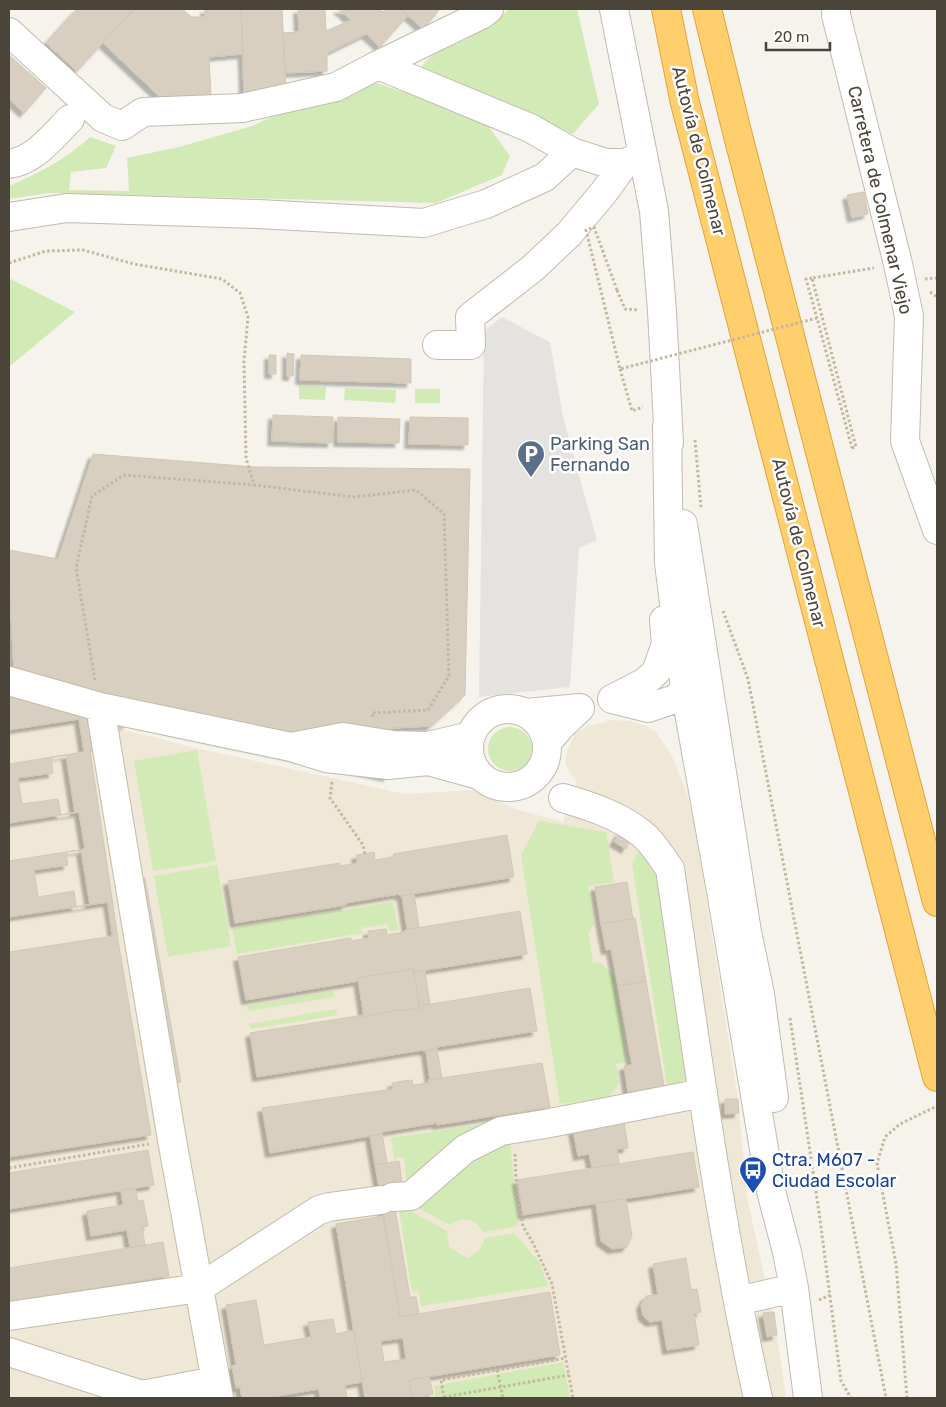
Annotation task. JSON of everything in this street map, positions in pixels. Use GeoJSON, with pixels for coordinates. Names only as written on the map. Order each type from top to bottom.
{"type":"FeatureCollection","features":[{"type":"Feature","properties":{"kind":"highway","name":"Autovía de Colmenar"},"geometry":{"type":"LineString","coordinates":[[666,9],[685,103],[937,1077]]}},
{"type":"Feature","properties":{"kind":"highway"},"geometry":{"type":"LineString","coordinates":[[707,9],[737,132],[937,902]]}},
{"type":"Feature","properties":{"kind":"highway"},"geometry":{"type":"LineString","coordinates":[[872,654],[937,854]]}},
{"type":"Feature","properties":{"kind":"street"},"geometry":{"type":"LineString","coordinates":[[9,32],[103,118],[122,126],[143,112],[242,108],[336,87],[459,18],[481,15],[489,9]]}},
{"type":"Feature","properties":{"kind":"street"},"geometry":{"type":"LineString","coordinates":[[614,9],[634,159],[654,211],[662,311],[667,426],[669,563],[690,679],[703,716],[729,889],[746,932]]}},
{"type":"Feature","properties":{"kind":"street","name":"Carretera de Colmenar Viejo"},"geometry":{"type":"LineString","coordinates":[[836,12],[909,316],[905,441],[937,530]]}},
{"type":"Feature","properties":{"kind":"street"},"geometry":{"type":"LineString","coordinates":[[378,65],[530,128],[572,152],[606,163],[634,159]]}},
{"type":"Feature","properties":{"kind":"street"},"geometry":{"type":"LineString","coordinates":[[9,164],[20,163],[40,150],[70,119]]}},
{"type":"Feature","properties":{"kind":"street"},"geometry":{"type":"LineString","coordinates":[[9,217],[76,208],[258,214],[424,224],[486,204],[545,177],[572,152]]}},
{"type":"Feature","properties":{"kind":"street"},"geometry":{"type":"LineString","coordinates":[[437,345],[470,345],[470,317],[533,268],[569,234],[634,159]]}},
{"type":"Feature","properties":{"kind":"street"},"geometry":{"type":"LineString","coordinates":[[667,426],[698,768],[721,891],[771,1191],[788,1252],[808,1398]]}},
{"type":"Feature","properties":{"kind":"street"},"geometry":{"type":"LineString","coordinates":[[667,426],[746,932],[760,994],[784,1177],[788,1252]]}},
{"type":"Feature","properties":{"kind":"street"},"geometry":{"type":"LineString","coordinates":[[646,695],[666,644],[660,584],[669,563]]}},
{"type":"Feature","properties":{"kind":"street"},"geometry":{"type":"LineString","coordinates":[[479,775],[472,763],[469,750],[470,736],[477,724],[487,715],[499,710],[512,709],[526,713],[580,708],[612,699],[646,695],[660,682],[690,679]]}},
{"type":"Feature","properties":{"kind":"street"},"geometry":{"type":"LineString","coordinates":[[9,681],[100,707],[291,747],[326,758],[388,765],[428,761],[479,775],[494,785],[508,787],[521,785],[533,779],[562,725],[580,708]]}},
{"type":"Feature","properties":{"kind":"street"},"geometry":{"type":"LineString","coordinates":[[646,695],[674,728],[698,768]]}},
{"type":"Feature","properties":{"kind":"street"},"geometry":{"type":"LineString","coordinates":[[9,1352],[140,1396],[217,1390],[172,1140],[100,707]]}},
{"type":"Feature","properties":{"kind":"street"},"geometry":{"type":"LineString","coordinates":[[526,713],[537,722],[544,733],[546,753],[563,798]]}},
{"type":"Feature","properties":{"kind":"street"},"geometry":{"type":"LineString","coordinates":[[291,747],[343,737],[393,745],[428,746],[470,736]]}},
{"type":"Feature","properties":{"kind":"street"},"geometry":{"type":"LineString","coordinates":[[521,785],[592,807],[624,822],[642,833],[670,869],[702,1093],[738,1301],[758,1398]]}},
{"type":"Feature","properties":{"kind":"street"},"geometry":{"type":"LineString","coordinates":[[9,1316],[199,1288],[319,1210],[387,1198],[411,1196],[465,1149],[501,1131],[702,1093]]}},
{"type":"Feature","properties":{"kind":"street"},"geometry":{"type":"LineString","coordinates":[[738,1301],[794,1288]]}},
{"type":"Feature","properties":{"kind":"path"},"geometry":{"type":"LineString","coordinates":[[632,412],[586,230],[594,227],[625,309],[648,310]]}},
{"type":"Feature","properties":{"kind":"path"},"geometry":{"type":"LineString","coordinates":[[9,263],[46,251],[83,250],[134,264],[222,279],[240,293],[248,317],[244,361],[246,458],[254,485]]}},
{"type":"Feature","properties":{"kind":"path"},"geometry":{"type":"LineString","coordinates":[[812,278],[856,447],[852,448],[806,278],[898,264]]}},
{"type":"Feature","properties":{"kind":"path"},"geometry":{"type":"LineString","coordinates":[[620,369],[817,318]]}},
{"type":"Feature","properties":{"kind":"path"},"geometry":{"type":"LineString","coordinates":[[688,351],[688,361]]}},
{"type":"Feature","properties":{"kind":"path"},"geometry":{"type":"LineString","coordinates":[[695,438],[702,516]]}},
{"type":"Feature","properties":{"kind":"path"},"geometry":{"type":"LineString","coordinates":[[100,707],[76,568],[92,496],[124,474],[254,485],[354,497],[416,490],[444,514],[449,676],[428,710],[372,712],[377,741]]}},
{"type":"Feature","properties":{"kind":"path"},"geometry":{"type":"LineString","coordinates":[[722,608],[748,679],[886,1398]]}},
{"type":"Feature","properties":{"kind":"path"},"geometry":{"type":"LineString","coordinates":[[336,759],[330,798],[362,845],[365,854]]}},
{"type":"Feature","properties":{"kind":"path"},"geometry":{"type":"LineString","coordinates":[[907,1398],[896,1264],[877,1163],[885,1136],[900,1124],[937,1106]]}},
{"type":"Feature","properties":{"kind":"path"},"geometry":{"type":"LineString","coordinates":[[9,1168],[172,1140]]}},
{"type":"Feature","properties":{"kind":"path"},"geometry":{"type":"LineString","coordinates":[[515,1153],[516,1179],[523,1226],[552,1284],[573,1398]]}},
{"type":"Feature","properties":{"kind":"path"},"geometry":{"type":"LineString","coordinates":[[566,1358],[441,1380],[444,1398],[569,1375]]}},
{"type":"Feature","properties":{"kind":"path"},"geometry":{"type":"LineString","coordinates":[[497,1370],[502,1398]]}},
{"type":"Feature","properties":{"kind":"shaded area","name":"Parking San Fernando"},"geometry":{"type":"Polygon","coordinates":[[[502,317],[550,342],[563,417],[597,540],[579,548],[570,687],[479,697],[484,331],[502,317]]]}},
{"type":"Feature","properties":{"kind":"shaded area"},"geometry":{"type":"Polygon","coordinates":[[[9,700],[187,746],[405,794],[475,790],[515,809],[563,822],[577,782],[568,771],[565,760],[568,748],[575,734],[588,726],[612,720],[629,721],[647,726],[656,732],[671,754],[686,790],[693,816],[738,1099],[747,1197],[777,1335],[786,1398],[9,1398],[9,700]]]}},
{"type":"Feature","properties":{"kind":"green space"},"geometry":{"type":"Polygon","coordinates":[[[510,9],[577,9],[599,104],[573,134],[421,69],[434,54],[471,37],[510,9]]]}},
{"type":"Feature","properties":{"kind":"green space"},"geometry":{"type":"Polygon","coordinates":[[[377,83],[483,119],[510,156],[502,175],[436,203],[48,193],[9,199],[9,186],[52,165],[90,137],[116,146],[106,168],[71,172],[69,190],[129,191],[127,158],[179,147],[252,126],[289,109],[351,85],[377,83]]]}},
{"type":"Feature","properties":{"kind":"green space"},"geometry":{"type":"Polygon","coordinates":[[[9,278],[75,312],[9,367],[9,278]]]}},
{"type":"Feature","properties":{"kind":"green space"},"geometry":{"type":"Polygon","coordinates":[[[299,386],[326,387],[325,400],[299,399],[299,386]]]}},
{"type":"Feature","properties":{"kind":"green space"},"geometry":{"type":"Polygon","coordinates":[[[345,388],[396,390],[395,403],[344,400],[345,388]]]}},
{"type":"Feature","properties":{"kind":"green space"},"geometry":{"type":"Polygon","coordinates":[[[415,389],[440,389],[440,403],[415,403],[415,389]]]}},
{"type":"Feature","properties":{"kind":"green space"},"geometry":{"type":"Polygon","coordinates":[[[506,727],[514,727],[526,733],[532,749],[526,765],[514,771],[506,771],[494,765],[488,753],[488,745],[494,733],[506,727]]]}},
{"type":"Feature","properties":{"kind":"green space"},"geometry":{"type":"Polygon","coordinates":[[[197,750],[216,861],[153,871],[134,761],[197,750]]]}},
{"type":"Feature","properties":{"kind":"green space"},"geometry":{"type":"Polygon","coordinates":[[[539,821],[606,832],[614,882],[588,886],[594,925],[588,933],[593,963],[600,962],[614,976],[627,1062],[616,1064],[619,1083],[609,1097],[560,1104],[521,855],[539,821]]]}},
{"type":"Feature","properties":{"kind":"green space"},"geometry":{"type":"Polygon","coordinates":[[[641,846],[662,881],[690,1081],[667,1085],[632,864],[641,846]]]}},
{"type":"Feature","properties":{"kind":"green space"},"geometry":{"type":"Polygon","coordinates":[[[217,865],[231,946],[168,957],[154,876],[217,865]]]}},
{"type":"Feature","properties":{"kind":"green space"},"geometry":{"type":"Polygon","coordinates":[[[393,902],[398,930],[389,931],[388,924],[361,928],[362,933],[237,954],[232,928],[393,902]]]}},
{"type":"Feature","properties":{"kind":"green space"},"geometry":{"type":"Polygon","coordinates":[[[333,991],[335,997],[248,1011],[247,1006],[333,991]]]}},
{"type":"Feature","properties":{"kind":"green space"},"geometry":{"type":"Polygon","coordinates":[[[336,1009],[337,1015],[251,1029],[249,1024],[336,1009]]]}},
{"type":"Feature","properties":{"kind":"green space"},"geometry":{"type":"Polygon","coordinates":[[[478,1125],[407,1186],[404,1157],[394,1158],[391,1138],[478,1125]]]}},
{"type":"Feature","properties":{"kind":"green space"},"geometry":{"type":"Polygon","coordinates":[[[510,1139],[518,1226],[484,1232],[472,1221],[460,1220],[450,1225],[411,1204],[481,1155],[510,1139]]]}},
{"type":"Feature","properties":{"kind":"green space"},"geometry":{"type":"Polygon","coordinates":[[[398,1204],[447,1231],[449,1247],[467,1258],[479,1250],[485,1238],[514,1233],[539,1262],[548,1286],[421,1306],[419,1291],[412,1292],[398,1204]]]}},
{"type":"Feature","properties":{"kind":"green space"},"geometry":{"type":"Polygon","coordinates":[[[563,1362],[570,1398],[436,1398],[434,1386],[563,1362]]]}},
{"type":"Feature","properties":{"kind":"building"},"geometry":{"type":"Polygon","coordinates":[[[77,9],[134,9],[77,71],[46,43],[77,9]]]}},
{"type":"Feature","properties":{"kind":"building"},"geometry":{"type":"Polygon","coordinates":[[[134,9],[182,9],[192,17],[205,17],[205,9],[241,9],[243,54],[209,57],[211,95],[160,97],[103,43],[134,9]]]}},
{"type":"Feature","properties":{"kind":"building"},"geometry":{"type":"Polygon","coordinates":[[[241,9],[282,9],[286,92],[244,94],[241,9]]]}},
{"type":"Feature","properties":{"kind":"building"},"geometry":{"type":"Polygon","coordinates":[[[298,9],[325,9],[326,31],[351,20],[338,9],[380,9],[383,12],[387,9],[401,9],[408,15],[380,47],[366,34],[327,53],[327,71],[285,73],[283,33],[299,32],[298,9]]]}},
{"type":"Feature","properties":{"kind":"building"},"geometry":{"type":"Polygon","coordinates":[[[401,9],[440,9],[423,29],[401,9]]]}},
{"type":"Feature","properties":{"kind":"building"},"geometry":{"type":"Polygon","coordinates":[[[9,55],[46,88],[24,113],[9,99],[9,55]]]}},
{"type":"Feature","properties":{"kind":"building"},"geometry":{"type":"Polygon","coordinates":[[[864,192],[868,214],[852,218],[847,195],[864,192]]]}},
{"type":"Feature","properties":{"kind":"building"},"geometry":{"type":"Polygon","coordinates":[[[287,353],[294,354],[293,376],[287,376],[287,353]]]}},
{"type":"Feature","properties":{"kind":"building"},"geometry":{"type":"Polygon","coordinates":[[[269,355],[276,355],[276,374],[269,374],[269,355]]]}},
{"type":"Feature","properties":{"kind":"building"},"geometry":{"type":"Polygon","coordinates":[[[301,355],[411,359],[411,383],[300,380],[301,355]]]}},
{"type":"Feature","properties":{"kind":"building"},"geometry":{"type":"Polygon","coordinates":[[[273,415],[333,417],[332,443],[272,441],[273,415]]]}},
{"type":"Feature","properties":{"kind":"building"},"geometry":{"type":"Polygon","coordinates":[[[338,417],[400,419],[399,443],[338,442],[338,417]]]}},
{"type":"Feature","properties":{"kind":"building"},"geometry":{"type":"Polygon","coordinates":[[[410,417],[468,418],[468,445],[409,444],[410,417]]]}},
{"type":"Feature","properties":{"kind":"building"},"geometry":{"type":"Polygon","coordinates":[[[93,454],[255,467],[470,469],[465,695],[431,726],[392,728],[388,777],[130,721],[90,750],[119,946],[151,1135],[9,1157],[9,668],[14,669],[9,550],[58,559],[93,454]]]}},
{"type":"Feature","properties":{"kind":"building"},"geometry":{"type":"Polygon","coordinates":[[[79,719],[84,752],[9,764],[9,730],[79,719]]]}},
{"type":"Feature","properties":{"kind":"building"},"geometry":{"type":"Polygon","coordinates":[[[66,755],[75,813],[61,815],[58,799],[22,804],[18,778],[53,773],[51,757],[66,755]]]}},
{"type":"Feature","properties":{"kind":"building"},"geometry":{"type":"Polygon","coordinates":[[[79,812],[85,849],[9,861],[9,823],[79,812]]]}},
{"type":"Feature","properties":{"kind":"building"},"geometry":{"type":"Polygon","coordinates":[[[620,832],[631,838],[626,849],[614,842],[620,832]]]}},
{"type":"Feature","properties":{"kind":"building"},"geometry":{"type":"Polygon","coordinates":[[[507,835],[514,877],[400,896],[399,894],[346,903],[346,905],[235,923],[228,881],[340,863],[340,866],[357,863],[356,855],[374,852],[375,860],[394,857],[393,854],[507,835]]]}},
{"type":"Feature","properties":{"kind":"building"},"geometry":{"type":"Polygon","coordinates":[[[81,850],[90,905],[76,907],[74,891],[38,897],[34,870],[68,865],[66,852],[81,850]]]}},
{"type":"Feature","properties":{"kind":"building"},"geometry":{"type":"Polygon","coordinates":[[[145,878],[181,1082],[166,1085],[130,881],[145,878]]]}},
{"type":"Feature","properties":{"kind":"building"},"geometry":{"type":"Polygon","coordinates":[[[627,882],[633,919],[601,924],[595,887],[627,882]]]}},
{"type":"Feature","properties":{"kind":"building"},"geometry":{"type":"Polygon","coordinates":[[[414,894],[419,927],[407,929],[402,896],[414,894]]]}},
{"type":"Feature","properties":{"kind":"building"},"geometry":{"type":"Polygon","coordinates":[[[108,902],[113,936],[9,952],[9,917],[108,902]]]}},
{"type":"Feature","properties":{"kind":"building"},"geometry":{"type":"Polygon","coordinates":[[[520,911],[527,954],[414,972],[413,969],[358,978],[359,981],[246,1000],[238,957],[351,938],[351,941],[369,938],[368,931],[386,929],[387,935],[405,932],[405,930],[520,911]]]}},
{"type":"Feature","properties":{"kind":"building"},"geometry":{"type":"Polygon","coordinates":[[[635,918],[646,981],[618,986],[611,949],[606,950],[601,924],[635,918]]]}},
{"type":"Feature","properties":{"kind":"building"},"geometry":{"type":"Polygon","coordinates":[[[413,969],[420,1008],[401,1011],[401,1009],[364,1017],[358,978],[413,969]]]}},
{"type":"Feature","properties":{"kind":"building"},"geometry":{"type":"Polygon","coordinates":[[[425,971],[430,1004],[419,1006],[414,972],[425,971]]]}},
{"type":"Feature","properties":{"kind":"building"},"geometry":{"type":"Polygon","coordinates":[[[646,981],[664,1086],[628,1092],[624,1066],[632,1065],[618,986],[646,981]]]}},
{"type":"Feature","properties":{"kind":"building"},"geometry":{"type":"Polygon","coordinates":[[[530,988],[537,1031],[437,1047],[437,1049],[257,1077],[250,1033],[364,1015],[364,1017],[401,1009],[401,1011],[420,1008],[419,1006],[530,988]]]}},
{"type":"Feature","properties":{"kind":"building"},"geometry":{"type":"Polygon","coordinates":[[[437,1049],[442,1078],[430,1080],[426,1051],[437,1049]]]}},
{"type":"Feature","properties":{"kind":"building"},"geometry":{"type":"Polygon","coordinates":[[[542,1063],[550,1107],[382,1132],[382,1134],[270,1153],[262,1108],[393,1089],[392,1083],[403,1081],[412,1080],[413,1085],[429,1083],[428,1080],[542,1063]]]}},
{"type":"Feature","properties":{"kind":"building"},"geometry":{"type":"Polygon","coordinates":[[[725,1099],[738,1099],[739,1113],[725,1114],[725,1099]]]}},
{"type":"Feature","properties":{"kind":"building"},"geometry":{"type":"Polygon","coordinates":[[[624,1121],[628,1148],[617,1149],[619,1164],[592,1168],[589,1154],[578,1156],[573,1130],[624,1121]]]}},
{"type":"Feature","properties":{"kind":"building"},"geometry":{"type":"Polygon","coordinates":[[[382,1134],[387,1163],[375,1165],[370,1136],[382,1134]]]}},
{"type":"Feature","properties":{"kind":"building"},"geometry":{"type":"Polygon","coordinates":[[[148,1150],[154,1185],[9,1209],[9,1173],[148,1150]]]}},
{"type":"Feature","properties":{"kind":"building"},"geometry":{"type":"Polygon","coordinates":[[[693,1152],[699,1187],[523,1215],[517,1180],[693,1152]]]}},
{"type":"Feature","properties":{"kind":"building"},"geometry":{"type":"Polygon","coordinates":[[[399,1161],[402,1183],[379,1187],[375,1165],[399,1161]]]}},
{"type":"Feature","properties":{"kind":"building"},"geometry":{"type":"Polygon","coordinates":[[[391,1185],[410,1297],[416,1297],[419,1314],[400,1317],[379,1187],[391,1185]]]}},
{"type":"Feature","properties":{"kind":"building"},"geometry":{"type":"Polygon","coordinates":[[[135,1188],[138,1201],[143,1200],[148,1226],[142,1227],[145,1245],[130,1247],[127,1230],[91,1236],[87,1211],[123,1205],[121,1190],[135,1188]]]}},
{"type":"Feature","properties":{"kind":"building"},"geometry":{"type":"Polygon","coordinates":[[[626,1199],[632,1236],[627,1247],[612,1249],[601,1241],[596,1203],[626,1199]]]}},
{"type":"Feature","properties":{"kind":"building"},"geometry":{"type":"Polygon","coordinates":[[[383,1216],[400,1317],[550,1292],[560,1355],[409,1380],[412,1398],[365,1398],[336,1224],[383,1216]],[[403,1338],[381,1341],[384,1362],[406,1359],[403,1338]]]}},
{"type":"Feature","properties":{"kind":"building"},"geometry":{"type":"Polygon","coordinates":[[[163,1242],[169,1276],[9,1302],[9,1268],[163,1242]]]}},
{"type":"Feature","properties":{"kind":"building"},"geometry":{"type":"Polygon","coordinates":[[[686,1258],[691,1290],[697,1289],[701,1312],[694,1313],[699,1345],[667,1350],[662,1320],[650,1322],[643,1316],[641,1305],[646,1296],[658,1295],[653,1264],[686,1258]]]}},
{"type":"Feature","properties":{"kind":"building"},"geometry":{"type":"Polygon","coordinates":[[[256,1300],[264,1345],[311,1337],[308,1322],[333,1319],[336,1334],[354,1330],[362,1382],[345,1385],[347,1398],[320,1398],[319,1389],[272,1398],[242,1398],[240,1387],[236,1388],[232,1366],[236,1365],[226,1305],[256,1300]]]}},
{"type":"Feature","properties":{"kind":"building"},"geometry":{"type":"Polygon","coordinates":[[[774,1312],[777,1335],[767,1337],[763,1313],[774,1312]]]}},
{"type":"Feature","properties":{"kind":"building"},"geometry":{"type":"Polygon","coordinates":[[[429,1376],[433,1394],[425,1396],[426,1398],[412,1398],[409,1380],[429,1376]]]}},
{"type":"Feature","properties":{"kind":"place","name":"Parking San Fernando"},"geometry":{"type":"Point","coordinates":[531,478]}},
{"type":"Feature","properties":{"kind":"place","name":"Ctra. M607 - Ciudad Escolar"},"geometry":{"type":"Point","coordinates":[753,1194]}}]}
